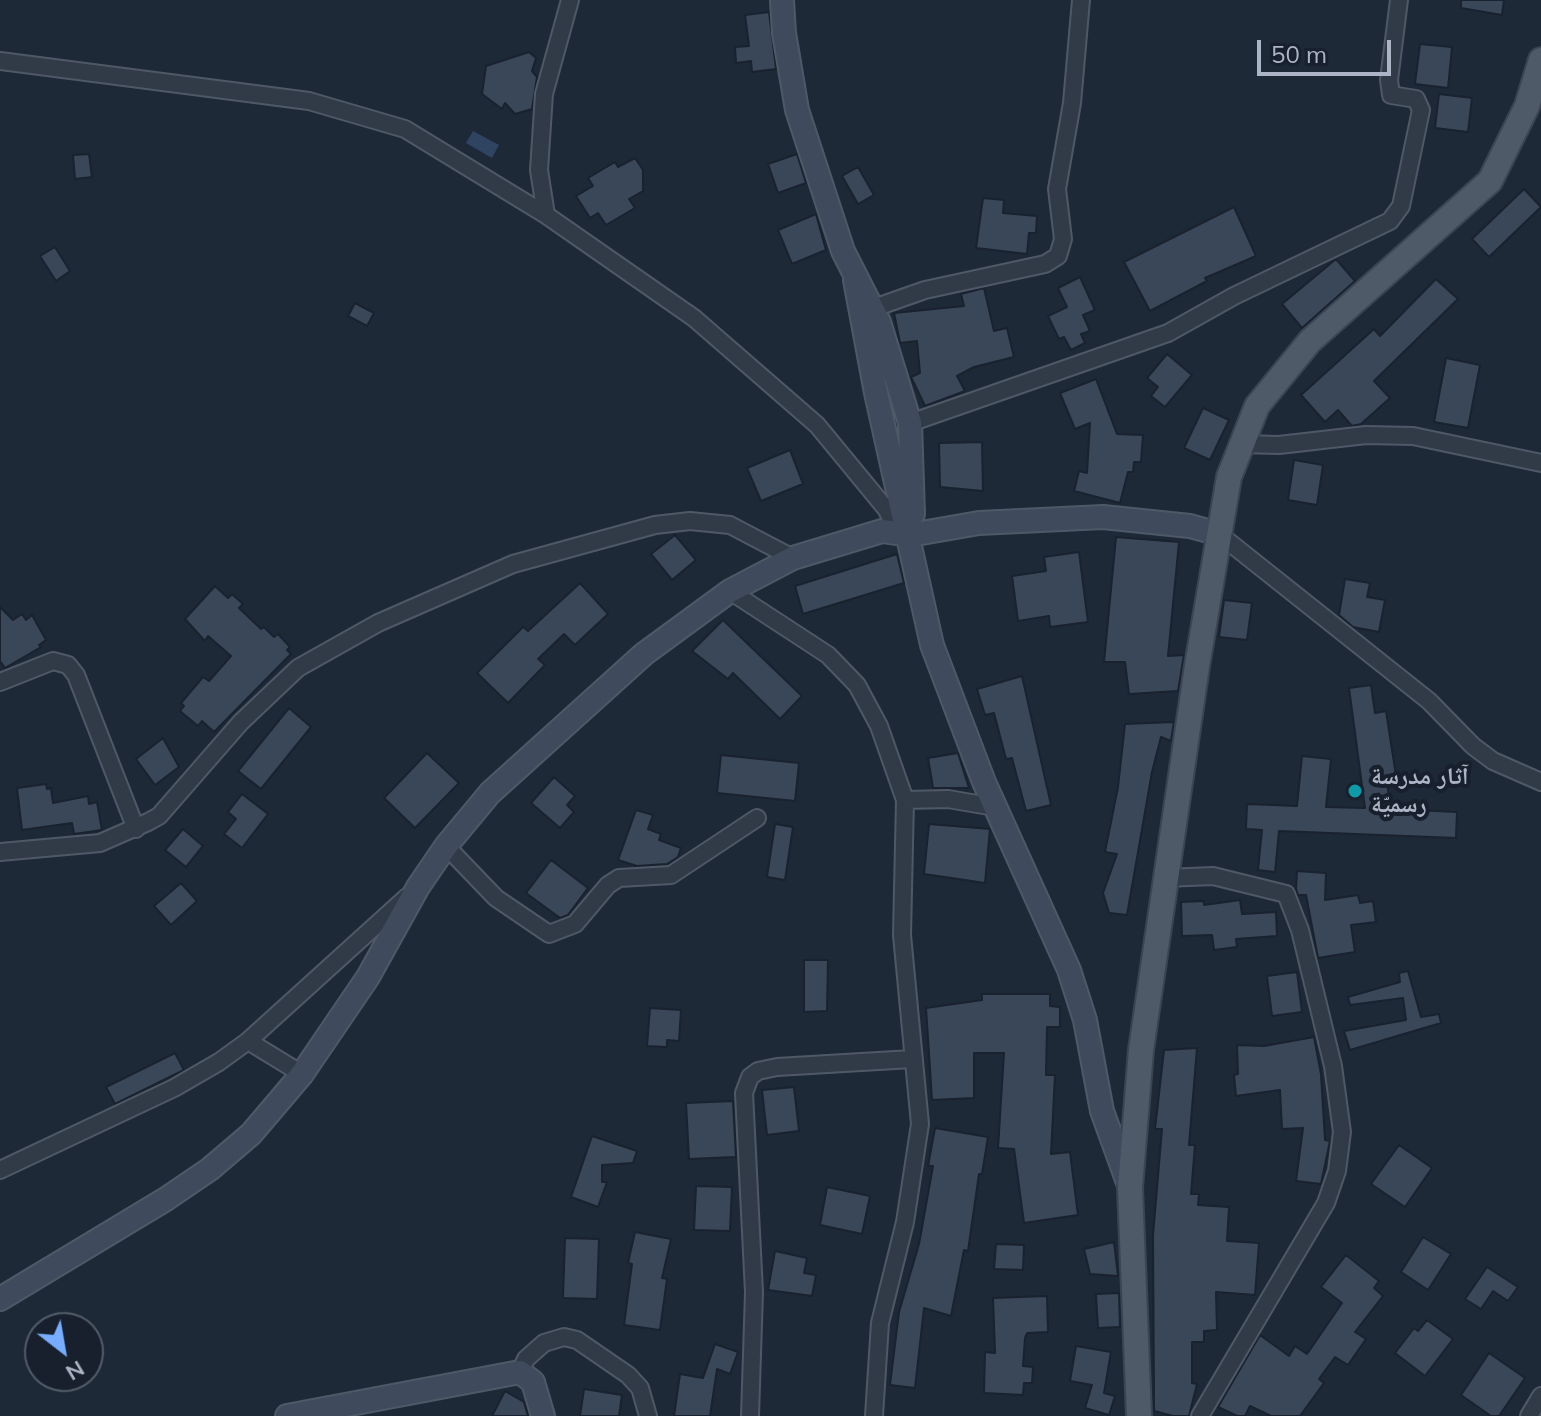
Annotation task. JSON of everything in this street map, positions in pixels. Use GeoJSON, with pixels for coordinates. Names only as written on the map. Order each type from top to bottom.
{"type":"FeatureCollection","features":[{"type":"Feature","properties":{"kind":"main road"},"geometry":{"type":"LineString","coordinates":[[1139,1416],[1130,1188],[1141,1050],[1219,534],[1240,444],[1257,406],[1310,341],[1490,181],[1527,106],[1541,60]]}},
{"type":"Feature","properties":{"kind":"street"},"geometry":{"type":"LineString","coordinates":[[546,215],[539,170],[544,94],[570,0]]}},
{"type":"Feature","properties":{"kind":"street"},"geometry":{"type":"LineString","coordinates":[[782,0],[784,33],[797,110],[855,280],[903,534],[932,645],[995,807],[1073,982],[1085,1020],[1102,1111],[1130,1188]]}},
{"type":"Feature","properties":{"kind":"street"},"geometry":{"type":"LineString","coordinates":[[871,309],[925,290],[1045,264],[1058,256],[1063,239],[1057,189],[1072,103],[1081,0]]}},
{"type":"Feature","properties":{"kind":"street"},"geometry":{"type":"LineString","coordinates":[[910,423],[1168,333],[1234,296],[1390,221],[1401,206],[1421,110],[1416,99],[1391,95],[1389,80],[1399,0]]}},
{"type":"Feature","properties":{"kind":"street"},"geometry":{"type":"LineString","coordinates":[[0,61],[309,101],[405,129],[546,215],[694,318],[817,425],[903,534]]}},
{"type":"Feature","properties":{"kind":"street"},"geometry":{"type":"LineString","coordinates":[[855,280],[886,342],[910,423],[914,497],[903,534]]}},
{"type":"Feature","properties":{"kind":"street"},"geometry":{"type":"LineString","coordinates":[[1240,444],[1279,445],[1366,435],[1413,436],[1541,463]]}},
{"type":"Feature","properties":{"kind":"street"},"geometry":{"type":"LineString","coordinates":[[0,1299],[210,1169],[251,1134],[302,1074],[368,977],[418,887],[446,846],[490,793],[674,629],[730,591],[793,558],[875,532],[903,534],[979,523],[1059,517],[1156,521],[1219,534],[1429,701],[1473,746],[1493,761],[1541,782]]}},
{"type":"Feature","properties":{"kind":"street"},"geometry":{"type":"LineString","coordinates":[[0,852],[100,843],[159,816],[241,722],[298,668],[378,623],[473,580],[554,551],[655,525],[690,521],[730,525],[793,558]]}},
{"type":"Feature","properties":{"kind":"street"},"geometry":{"type":"LineString","coordinates":[[730,591],[828,655],[857,685],[879,726],[905,800],[902,935],[920,1124],[905,1222],[880,1323],[874,1416]]}},
{"type":"Feature","properties":{"kind":"street"},"geometry":{"type":"LineString","coordinates":[[0,682],[53,661],[68,665],[76,675],[136,829]]}},
{"type":"Feature","properties":{"kind":"street"},"geometry":{"type":"LineString","coordinates":[[905,800],[948,799],[995,807]]}},
{"type":"Feature","properties":{"kind":"street"},"geometry":{"type":"LineString","coordinates":[[446,846],[496,898],[549,934],[575,924],[608,885],[619,878],[671,875],[757,818]]}},
{"type":"Feature","properties":{"kind":"street"},"geometry":{"type":"LineString","coordinates":[[1165,878],[1213,876],[1286,894],[1300,930],[1333,1066],[1342,1132],[1337,1171],[1326,1203],[1200,1416]]}},
{"type":"Feature","properties":{"kind":"street"},"geometry":{"type":"LineString","coordinates":[[0,1170],[174,1088],[248,1041],[418,887]]}},
{"type":"Feature","properties":{"kind":"street"},"geometry":{"type":"LineString","coordinates":[[248,1041],[302,1074]]}},
{"type":"Feature","properties":{"kind":"street"},"geometry":{"type":"LineString","coordinates":[[750,1416],[754,1292],[744,1093],[750,1077],[777,1067],[912,1059]]}},
{"type":"Feature","properties":{"kind":"street"},"geometry":{"type":"LineString","coordinates":[[520,1372],[526,1359],[544,1343],[564,1337],[577,1340],[628,1375],[640,1388],[648,1416]]}},
{"type":"Feature","properties":{"kind":"street"},"geometry":{"type":"LineString","coordinates":[[287,1416],[520,1372],[533,1382],[543,1416]]}},
{"type":"Feature","properties":{"kind":"street"},"geometry":{"type":"LineString","coordinates":[[1529,1416],[1541,1396]]}},
{"type":"Feature","properties":{"kind":"water"},"geometry":{"type":"Polygon","coordinates":[[[473,131],[499,145],[492,158],[466,143],[473,131]]]}},
{"type":"Feature","properties":{"kind":"building"},"geometry":{"type":"Polygon","coordinates":[[[1461,0],[1504,0],[1502,15],[1461,8],[1461,0]]]}},
{"type":"Feature","properties":{"kind":"building"},"geometry":{"type":"Polygon","coordinates":[[[769,12],[776,69],[752,72],[751,61],[736,63],[735,47],[749,46],[745,15],[769,12]]]}},
{"type":"Feature","properties":{"kind":"building"},"geometry":{"type":"Polygon","coordinates":[[[1420,44],[1452,47],[1448,88],[1415,84],[1420,44]]]}},
{"type":"Feature","properties":{"kind":"building"},"geometry":{"type":"Polygon","coordinates":[[[529,52],[536,58],[532,71],[537,77],[532,109],[515,114],[505,103],[502,109],[482,94],[486,66],[529,52]]]}},
{"type":"Feature","properties":{"kind":"building"},"geometry":{"type":"Polygon","coordinates":[[[1439,94],[1472,98],[1468,132],[1435,128],[1439,94]]]}},
{"type":"Feature","properties":{"kind":"building"},"geometry":{"type":"Polygon","coordinates":[[[89,154],[92,177],[75,179],[73,155],[89,154]]]}},
{"type":"Feature","properties":{"kind":"building"},"geometry":{"type":"Polygon","coordinates":[[[797,154],[806,183],[778,193],[768,164],[797,154]]]}},
{"type":"Feature","properties":{"kind":"building"},"geometry":{"type":"Polygon","coordinates":[[[635,158],[643,170],[643,191],[629,199],[635,208],[606,225],[598,213],[590,218],[576,196],[593,186],[588,178],[615,162],[618,167],[635,158]]]}},
{"type":"Feature","properties":{"kind":"building"},"geometry":{"type":"Polygon","coordinates":[[[858,167],[874,195],[858,204],[842,176],[858,167]]]}},
{"type":"Feature","properties":{"kind":"building"},"geometry":{"type":"Polygon","coordinates":[[[1524,189],[1541,207],[1489,257],[1472,239],[1524,189]]]}},
{"type":"Feature","properties":{"kind":"building"},"geometry":{"type":"Polygon","coordinates":[[[983,198],[1004,200],[1003,213],[1037,216],[1036,233],[1029,233],[1027,254],[976,248],[983,198]]]}},
{"type":"Feature","properties":{"kind":"building"},"geometry":{"type":"Polygon","coordinates":[[[1234,207],[1256,256],[1205,278],[1207,281],[1150,311],[1124,262],[1234,207]]]}},
{"type":"Feature","properties":{"kind":"building"},"geometry":{"type":"Polygon","coordinates":[[[816,214],[826,250],[792,264],[778,230],[816,214]]]}},
{"type":"Feature","properties":{"kind":"building"},"geometry":{"type":"Polygon","coordinates":[[[55,247],[70,271],[56,281],[40,256],[55,247]]]}},
{"type":"Feature","properties":{"kind":"building"},"geometry":{"type":"Polygon","coordinates":[[[1336,259],[1355,281],[1302,328],[1282,304],[1336,259]]]}},
{"type":"Feature","properties":{"kind":"building"},"geometry":{"type":"Polygon","coordinates":[[[1080,277],[1095,310],[1083,315],[1090,331],[1081,334],[1085,343],[1071,350],[1064,337],[1059,339],[1048,316],[1067,307],[1058,288],[1080,277]]]}},
{"type":"Feature","properties":{"kind":"building"},"geometry":{"type":"Polygon","coordinates":[[[1436,279],[1458,299],[1374,381],[1390,398],[1361,424],[1352,426],[1338,410],[1325,422],[1301,395],[1374,329],[1380,336],[1436,279]]]}},
{"type":"Feature","properties":{"kind":"building"},"geometry":{"type":"Polygon","coordinates":[[[984,288],[994,331],[1007,328],[1014,357],[974,367],[957,376],[965,391],[925,406],[911,377],[920,373],[917,341],[900,343],[894,313],[964,306],[961,294],[984,288]]]}},
{"type":"Feature","properties":{"kind":"building"},"geometry":{"type":"Polygon","coordinates":[[[355,303],[374,313],[367,326],[348,316],[355,303]]]}},
{"type":"Feature","properties":{"kind":"building"},"geometry":{"type":"Polygon","coordinates":[[[1167,354],[1192,375],[1165,407],[1151,396],[1158,387],[1147,378],[1167,354]]]}},
{"type":"Feature","properties":{"kind":"building"},"geometry":{"type":"Polygon","coordinates":[[[1446,358],[1480,365],[1468,428],[1434,422],[1446,358]]]}},
{"type":"Feature","properties":{"kind":"building"},"geometry":{"type":"Polygon","coordinates":[[[1096,379],[1117,434],[1143,435],[1141,462],[1134,462],[1133,472],[1128,472],[1120,503],[1074,491],[1079,471],[1087,473],[1090,423],[1075,429],[1060,393],[1096,379]]]}},
{"type":"Feature","properties":{"kind":"building"},"geometry":{"type":"Polygon","coordinates":[[[1203,408],[1229,420],[1210,460],[1184,448],[1203,408]]]}},
{"type":"Feature","properties":{"kind":"building"},"geometry":{"type":"Polygon","coordinates":[[[982,442],[983,491],[940,487],[939,443],[982,442]]]}},
{"type":"Feature","properties":{"kind":"building"},"geometry":{"type":"Polygon","coordinates":[[[790,450],[803,484],[761,501],[747,468],[790,450]]]}},
{"type":"Feature","properties":{"kind":"building"},"geometry":{"type":"Polygon","coordinates":[[[1294,460],[1323,465],[1317,505],[1288,500],[1294,460]]]}},
{"type":"Feature","properties":{"kind":"building"},"geometry":{"type":"Polygon","coordinates":[[[675,535],[696,560],[672,580],[651,554],[675,535]]]}},
{"type":"Feature","properties":{"kind":"building"},"geometry":{"type":"Polygon","coordinates":[[[1116,537],[1179,542],[1168,656],[1184,655],[1178,691],[1129,694],[1125,662],[1104,662],[1116,537]]]}},
{"type":"Feature","properties":{"kind":"building"},"geometry":{"type":"Polygon","coordinates":[[[1079,552],[1088,622],[1050,627],[1049,616],[1018,621],[1012,576],[1046,571],[1044,557],[1079,552]]]}},
{"type":"Feature","properties":{"kind":"building"},"geometry":{"type":"Polygon","coordinates":[[[897,554],[904,583],[803,614],[795,586],[897,554]]]}},
{"type":"Feature","properties":{"kind":"building"},"geometry":{"type":"Polygon","coordinates":[[[1345,579],[1370,583],[1367,597],[1385,600],[1379,632],[1353,627],[1339,615],[1345,579]]]}},
{"type":"Feature","properties":{"kind":"building"},"geometry":{"type":"Polygon","coordinates":[[[580,583],[608,614],[575,645],[564,634],[538,659],[545,665],[508,703],[477,673],[523,627],[528,631],[580,583]]]}},
{"type":"Feature","properties":{"kind":"building"},"geometry":{"type":"Polygon","coordinates":[[[215,586],[228,598],[232,594],[243,604],[239,608],[261,629],[264,627],[274,637],[278,634],[290,647],[287,650],[291,654],[214,732],[202,721],[198,726],[180,711],[184,706],[181,703],[203,677],[209,681],[231,656],[208,636],[205,641],[185,619],[215,586]]]}},
{"type":"Feature","properties":{"kind":"building"},"geometry":{"type":"Polygon","coordinates":[[[1224,600],[1252,603],[1247,640],[1219,637],[1224,600]]]}},
{"type":"Feature","properties":{"kind":"building"},"geometry":{"type":"Polygon","coordinates":[[[0,607],[13,620],[22,614],[26,620],[32,615],[46,640],[39,645],[41,647],[5,668],[0,661],[0,607]]]}},
{"type":"Feature","properties":{"kind":"building"},"geometry":{"type":"Polygon","coordinates":[[[723,620],[802,696],[780,719],[733,673],[728,679],[692,651],[723,620]]]}},
{"type":"Feature","properties":{"kind":"building"},"geometry":{"type":"Polygon","coordinates":[[[1022,676],[1051,805],[1026,811],[1012,758],[1006,759],[994,713],[985,715],[977,689],[1022,676]]]}},
{"type":"Feature","properties":{"kind":"building"},"geometry":{"type":"Polygon","coordinates":[[[1371,685],[1375,713],[1386,711],[1397,782],[1387,783],[1391,809],[1457,812],[1456,838],[1279,831],[1275,872],[1258,870],[1262,830],[1246,829],[1247,804],[1297,806],[1302,756],[1331,759],[1326,807],[1365,808],[1349,688],[1371,685]]]}},
{"type":"Feature","properties":{"kind":"building"},"geometry":{"type":"Polygon","coordinates":[[[289,708],[311,727],[261,789],[238,771],[289,708]]]}},
{"type":"Feature","properties":{"kind":"building"},"geometry":{"type":"Polygon","coordinates":[[[1174,722],[1171,741],[1161,737],[1152,772],[1127,915],[1109,913],[1103,893],[1117,854],[1105,852],[1118,787],[1125,724],[1174,722]]]}},
{"type":"Feature","properties":{"kind":"building"},"geometry":{"type":"Polygon","coordinates":[[[163,738],[179,767],[155,785],[136,759],[163,738]]]}},
{"type":"Feature","properties":{"kind":"building"},"geometry":{"type":"Polygon","coordinates":[[[427,753],[459,783],[415,828],[384,798],[427,753]]]}},
{"type":"Feature","properties":{"kind":"building"},"geometry":{"type":"Polygon","coordinates":[[[958,753],[969,788],[933,788],[928,758],[958,753]]]}},
{"type":"Feature","properties":{"kind":"building"},"geometry":{"type":"Polygon","coordinates":[[[721,755],[799,763],[795,801],[717,793],[721,755]]]}},
{"type":"Feature","properties":{"kind":"building"},"geometry":{"type":"Polygon","coordinates":[[[554,777],[575,796],[567,805],[574,812],[560,828],[531,803],[554,777]]]}},
{"type":"Feature","properties":{"kind":"building"},"geometry":{"type":"Polygon","coordinates":[[[46,784],[47,789],[51,788],[53,803],[88,796],[89,804],[97,802],[102,830],[74,834],[72,823],[22,830],[17,788],[46,784]]]}},
{"type":"Feature","properties":{"kind":"building"},"geometry":{"type":"Polygon","coordinates":[[[242,794],[268,814],[242,848],[224,834],[236,819],[228,812],[242,794]]]}},
{"type":"Feature","properties":{"kind":"building"},"geometry":{"type":"Polygon","coordinates":[[[636,810],[653,815],[648,829],[661,834],[659,840],[681,848],[678,857],[667,864],[637,866],[618,860],[636,810]]]}},
{"type":"Feature","properties":{"kind":"building"},"geometry":{"type":"Polygon","coordinates":[[[775,824],[793,827],[785,880],[767,877],[775,824]]]}},
{"type":"Feature","properties":{"kind":"building"},"geometry":{"type":"Polygon","coordinates":[[[929,824],[990,829],[985,883],[924,874],[929,824]]]}},
{"type":"Feature","properties":{"kind":"building"},"geometry":{"type":"Polygon","coordinates":[[[183,829],[203,846],[186,867],[165,850],[183,829]]]}},
{"type":"Feature","properties":{"kind":"building"},"geometry":{"type":"Polygon","coordinates":[[[551,860],[588,888],[568,915],[560,918],[526,893],[551,860]]]}},
{"type":"Feature","properties":{"kind":"building"},"geometry":{"type":"Polygon","coordinates":[[[1297,871],[1326,873],[1325,900],[1358,895],[1360,903],[1373,901],[1376,922],[1351,925],[1355,952],[1318,958],[1306,895],[1298,895],[1296,889],[1297,871]]]}},
{"type":"Feature","properties":{"kind":"building"},"geometry":{"type":"Polygon","coordinates":[[[181,883],[197,901],[171,925],[154,906],[181,883]]]}},
{"type":"Feature","properties":{"kind":"building"},"geometry":{"type":"Polygon","coordinates":[[[1240,900],[1242,914],[1276,912],[1277,936],[1236,939],[1237,947],[1214,950],[1212,935],[1182,936],[1181,902],[1204,901],[1204,905],[1240,900]]]}},
{"type":"Feature","properties":{"kind":"building"},"geometry":{"type":"Polygon","coordinates":[[[804,960],[828,960],[827,1011],[804,1012],[804,960]]]}},
{"type":"Feature","properties":{"kind":"building"},"geometry":{"type":"Polygon","coordinates":[[[1408,971],[1421,1017],[1439,1014],[1441,1023],[1350,1050],[1344,1031],[1406,1020],[1403,998],[1350,1005],[1348,997],[1400,982],[1399,973],[1408,971]]]}},
{"type":"Feature","properties":{"kind":"building"},"geometry":{"type":"Polygon","coordinates":[[[1297,972],[1302,1012],[1272,1016],[1267,976],[1297,972]]]}},
{"type":"Feature","properties":{"kind":"building"},"geometry":{"type":"Polygon","coordinates":[[[982,994],[1050,994],[1050,1006],[1060,1007],[1060,1027],[1047,1027],[1046,1075],[1055,1075],[1051,1154],[1070,1152],[1078,1215],[1024,1223],[1014,1149],[998,1148],[1004,1053],[974,1053],[974,1098],[932,1100],[926,1008],[982,1000],[982,994]]]}},
{"type":"Feature","properties":{"kind":"building"},"geometry":{"type":"Polygon","coordinates":[[[650,1008],[681,1010],[679,1041],[667,1040],[667,1047],[647,1046],[650,1008]]]}},
{"type":"Feature","properties":{"kind":"building"},"geometry":{"type":"Polygon","coordinates":[[[1314,1037],[1321,1074],[1325,1140],[1330,1141],[1321,1184],[1296,1181],[1303,1128],[1282,1129],[1280,1090],[1236,1096],[1234,1075],[1238,1074],[1237,1045],[1264,1046],[1314,1037]]]}},
{"type":"Feature","properties":{"kind":"building"},"geometry":{"type":"Polygon","coordinates":[[[1197,1048],[1189,1145],[1195,1145],[1191,1194],[1199,1194],[1198,1205],[1229,1207],[1227,1241],[1259,1243],[1255,1295],[1216,1292],[1217,1330],[1204,1331],[1204,1342],[1192,1342],[1192,1383],[1197,1384],[1189,1416],[1173,1416],[1154,1411],[1153,1235],[1162,1129],[1155,1129],[1164,1050],[1197,1048]]]}},
{"type":"Feature","properties":{"kind":"building"},"geometry":{"type":"Polygon","coordinates":[[[175,1053],[184,1070],[115,1104],[106,1087],[175,1053]]]}},
{"type":"Feature","properties":{"kind":"building"},"geometry":{"type":"Polygon","coordinates":[[[794,1087],[799,1131],[767,1135],[762,1090],[794,1087]]]}},
{"type":"Feature","properties":{"kind":"building"},"geometry":{"type":"Polygon","coordinates":[[[733,1101],[736,1157],[689,1159],[686,1103],[733,1101]]]}},
{"type":"Feature","properties":{"kind":"building"},"geometry":{"type":"Polygon","coordinates":[[[935,1128],[988,1137],[982,1174],[979,1174],[968,1251],[964,1250],[951,1316],[924,1308],[915,1388],[890,1385],[899,1312],[919,1244],[933,1166],[928,1166],[935,1128]]]}},
{"type":"Feature","properties":{"kind":"building"},"geometry":{"type":"Polygon","coordinates":[[[592,1136],[637,1151],[633,1163],[602,1165],[602,1182],[607,1182],[598,1207],[571,1197],[592,1136]]]}},
{"type":"Feature","properties":{"kind":"building"},"geometry":{"type":"Polygon","coordinates":[[[1399,1145],[1432,1168],[1405,1207],[1371,1184],[1399,1145]]]}},
{"type":"Feature","properties":{"kind":"building"},"geometry":{"type":"Polygon","coordinates":[[[696,1186],[732,1187],[730,1231],[694,1230],[696,1186]]]}},
{"type":"Feature","properties":{"kind":"building"},"geometry":{"type":"Polygon","coordinates":[[[827,1187],[870,1196],[862,1234],[820,1225],[827,1187]]]}},
{"type":"Feature","properties":{"kind":"building"},"geometry":{"type":"Polygon","coordinates":[[[635,1232],[671,1239],[662,1278],[667,1279],[660,1330],[624,1325],[632,1264],[628,1263],[635,1232]]]}},
{"type":"Feature","properties":{"kind":"building"},"geometry":{"type":"Polygon","coordinates":[[[1423,1237],[1451,1254],[1428,1290],[1401,1272],[1423,1237]]]}},
{"type":"Feature","properties":{"kind":"building"},"geometry":{"type":"Polygon","coordinates":[[[565,1238],[599,1239],[597,1299],[563,1298],[565,1238]]]}},
{"type":"Feature","properties":{"kind":"building"},"geometry":{"type":"Polygon","coordinates":[[[1114,1242],[1118,1276],[1090,1274],[1084,1249],[1114,1242]]]}},
{"type":"Feature","properties":{"kind":"building"},"geometry":{"type":"Polygon","coordinates":[[[996,1244],[1024,1245],[1023,1270],[994,1269],[996,1244]]]}},
{"type":"Feature","properties":{"kind":"building"},"geometry":{"type":"Polygon","coordinates":[[[775,1251],[807,1258],[804,1273],[816,1275],[812,1296],[768,1290],[775,1251]]]}},
{"type":"Feature","properties":{"kind":"building"},"geometry":{"type":"Polygon","coordinates":[[[1346,1255],[1379,1281],[1374,1288],[1383,1296],[1355,1332],[1366,1339],[1348,1365],[1335,1357],[1319,1379],[1324,1383],[1300,1416],[1271,1416],[1250,1406],[1245,1416],[1237,1416],[1218,1407],[1260,1335],[1289,1356],[1295,1346],[1307,1354],[1342,1303],[1321,1287],[1346,1255]]]}},
{"type":"Feature","properties":{"kind":"building"},"geometry":{"type":"Polygon","coordinates":[[[1487,1267],[1518,1287],[1508,1301],[1493,1291],[1481,1309],[1465,1299],[1487,1267]]]}},
{"type":"Feature","properties":{"kind":"building"},"geometry":{"type":"Polygon","coordinates":[[[1119,1293],[1120,1327],[1098,1328],[1096,1294],[1119,1293]]]}},
{"type":"Feature","properties":{"kind":"building"},"geometry":{"type":"Polygon","coordinates":[[[1047,1296],[1048,1332],[1027,1333],[1025,1338],[1023,1366],[1033,1367],[1032,1383],[1024,1383],[1023,1395],[984,1393],[985,1352],[995,1353],[993,1298],[1047,1296]]]}},
{"type":"Feature","properties":{"kind":"building"},"geometry":{"type":"Polygon","coordinates":[[[1427,1320],[1453,1339],[1425,1376],[1395,1353],[1414,1328],[1418,1331],[1427,1320]]]}},
{"type":"Feature","properties":{"kind":"building"},"geometry":{"type":"Polygon","coordinates":[[[715,1344],[738,1352],[730,1374],[717,1369],[710,1416],[674,1416],[680,1374],[703,1378],[715,1344]]]}},
{"type":"Feature","properties":{"kind":"building"},"geometry":{"type":"Polygon","coordinates":[[[1076,1346],[1111,1352],[1104,1393],[1115,1396],[1109,1415],[1085,1408],[1092,1385],[1070,1381],[1076,1346]]]}},
{"type":"Feature","properties":{"kind":"building"},"geometry":{"type":"Polygon","coordinates":[[[1489,1353],[1525,1378],[1499,1416],[1491,1416],[1461,1395],[1489,1353]]]}},
{"type":"Feature","properties":{"kind":"building"},"geometry":{"type":"Polygon","coordinates":[[[584,1389],[622,1395],[619,1416],[580,1416],[584,1389]]]}},
{"type":"Feature","properties":{"kind":"building"},"geometry":{"type":"Polygon","coordinates":[[[505,1391],[524,1402],[528,1416],[492,1416],[505,1391]]]}},
{"type":"Feature","properties":{"kind":"place","name":"آثار مدرسة رسميّة"},"geometry":{"type":"Point","coordinates":[1355,791]}}]}
